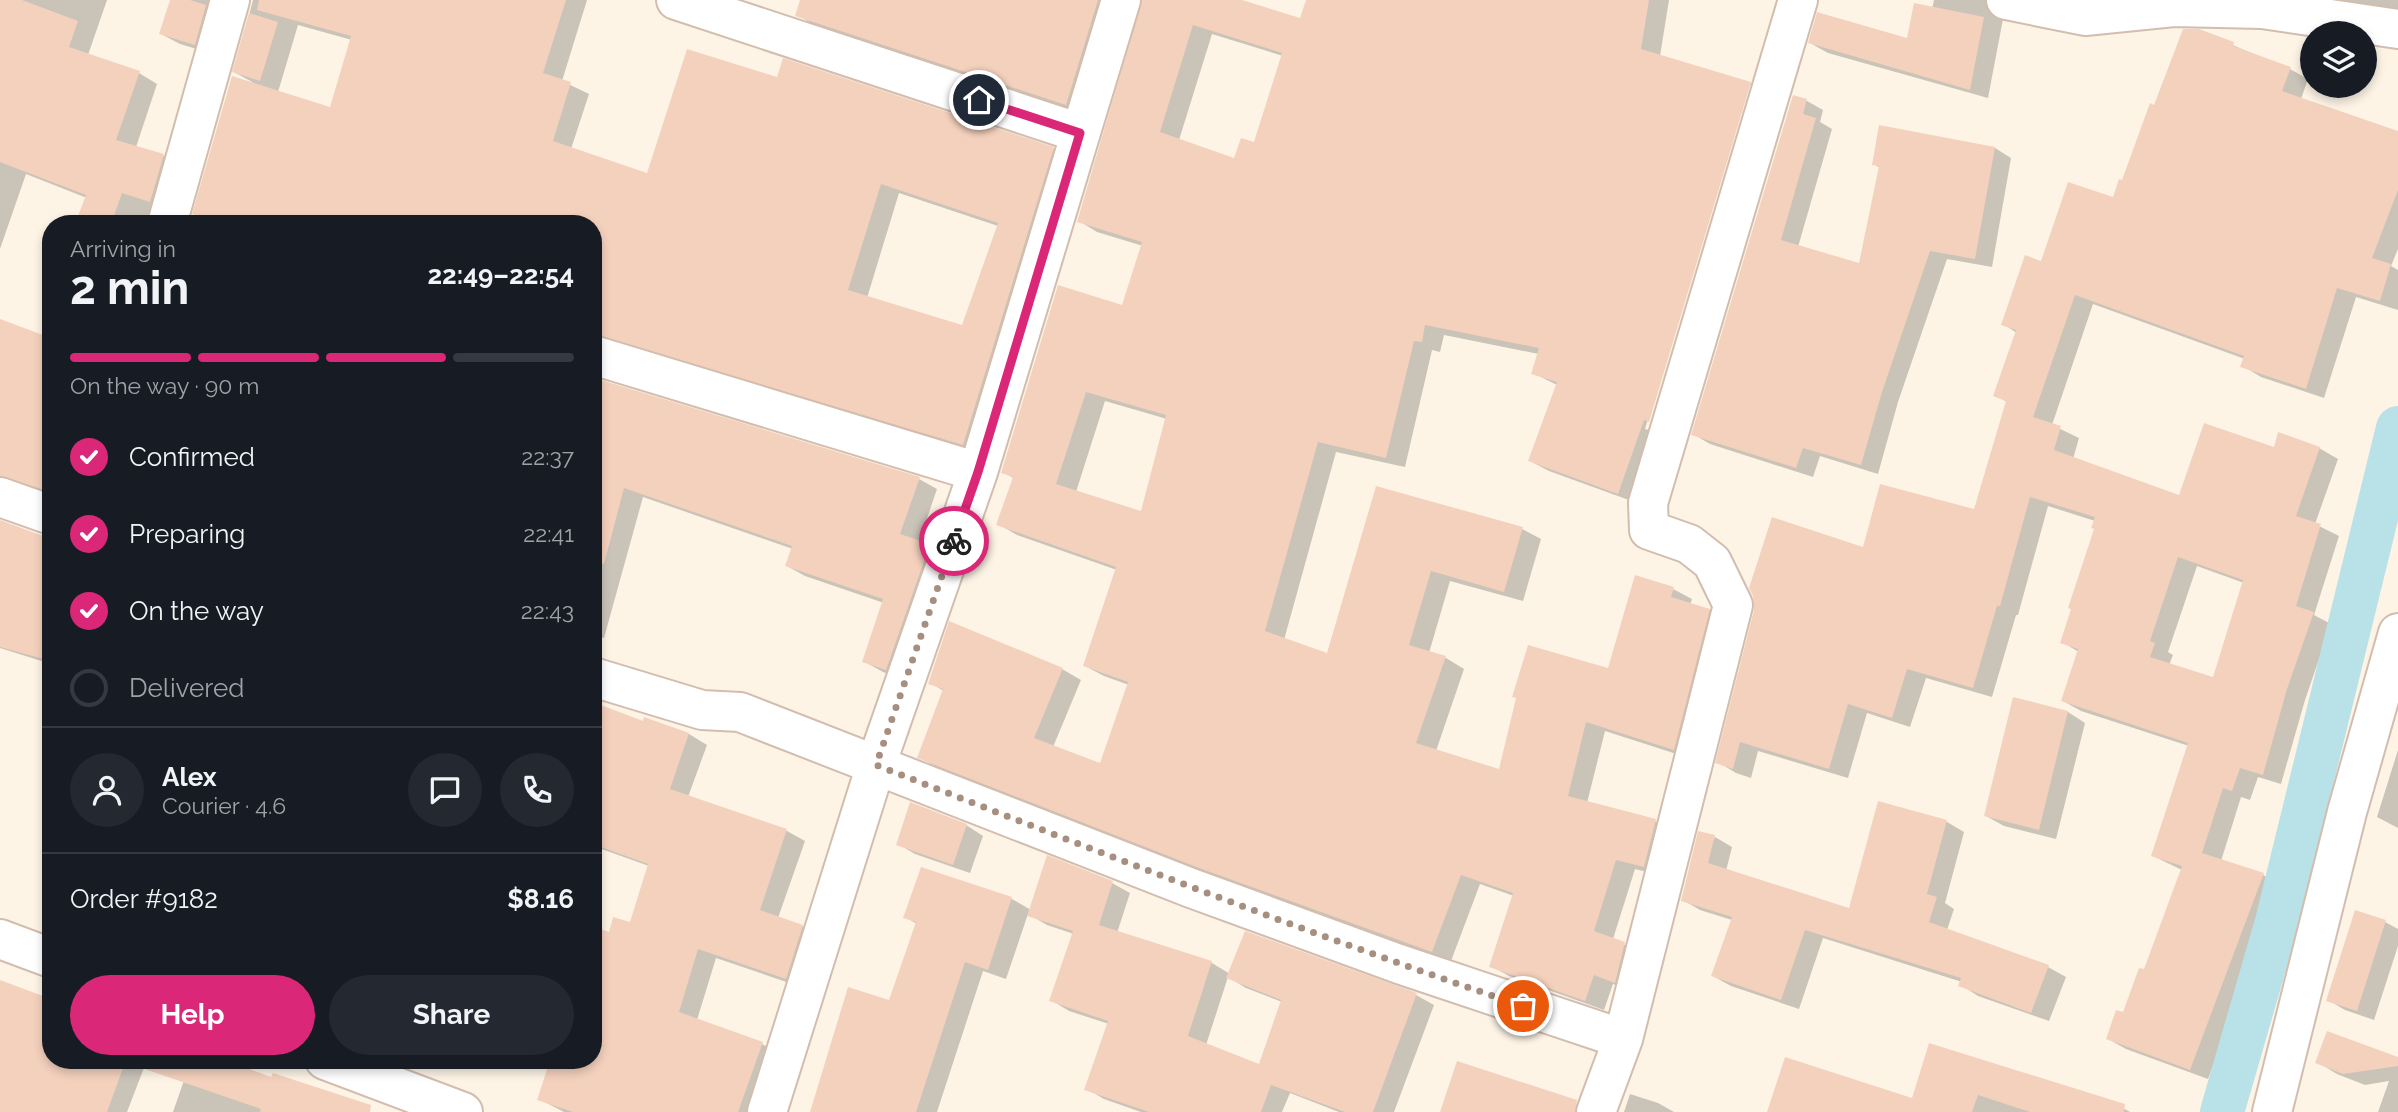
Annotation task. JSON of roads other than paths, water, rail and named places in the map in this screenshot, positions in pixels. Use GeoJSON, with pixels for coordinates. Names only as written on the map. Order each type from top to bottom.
{"type":"FeatureCollection","features":[{"type":"Feature","properties":{"kind":"street"},"geometry":{"type":"LineString","coordinates":[[170,215],[230,0]]}},
{"type":"Feature","properties":{"kind":"street"},"geometry":{"type":"LineString","coordinates":[[676,0],[1080,133]]}},
{"type":"Feature","properties":{"kind":"street"},"geometry":{"type":"LineString","coordinates":[[767,1112],[876,765],[978,472],[1121,0]]}},
{"type":"Feature","properties":{"kind":"street"},"geometry":{"type":"LineString","coordinates":[[1596,1112],[1623,1039],[1733,605],[1712,562],[1689,544],[1649,530],[1648,503],[1798,0]]}},
{"type":"Feature","properties":{"kind":"street"},"geometry":{"type":"LineString","coordinates":[[2006,0],[2085,16],[2174,7],[2262,9],[2398,29]]}},
{"type":"Feature","properties":{"kind":"street"},"geometry":{"type":"LineString","coordinates":[[602,358],[978,472]]}},
{"type":"Feature","properties":{"kind":"street"},"geometry":{"type":"LineString","coordinates":[[0,497],[42,512]]}},
{"type":"Feature","properties":{"kind":"street"},"geometry":{"type":"LineString","coordinates":[[2272,1112],[2347,812],[2398,633]]}},
{"type":"Feature","properties":{"kind":"street"},"geometry":{"type":"LineString","coordinates":[[602,680],[702,710],[740,712],[1191,888],[1399,964],[1623,1039]]}},
{"type":"Feature","properties":{"kind":"street"},"geometry":{"type":"LineString","coordinates":[[0,939],[42,955]]}},
{"type":"Feature","properties":{"kind":"street"},"geometry":{"type":"LineString","coordinates":[[349,1069],[463,1112]]}},
{"type":"Feature","properties":{"kind":"waterway"},"geometry":{"type":"LineString","coordinates":[[2222,1112],[2277,922],[2398,428]]}}]}
